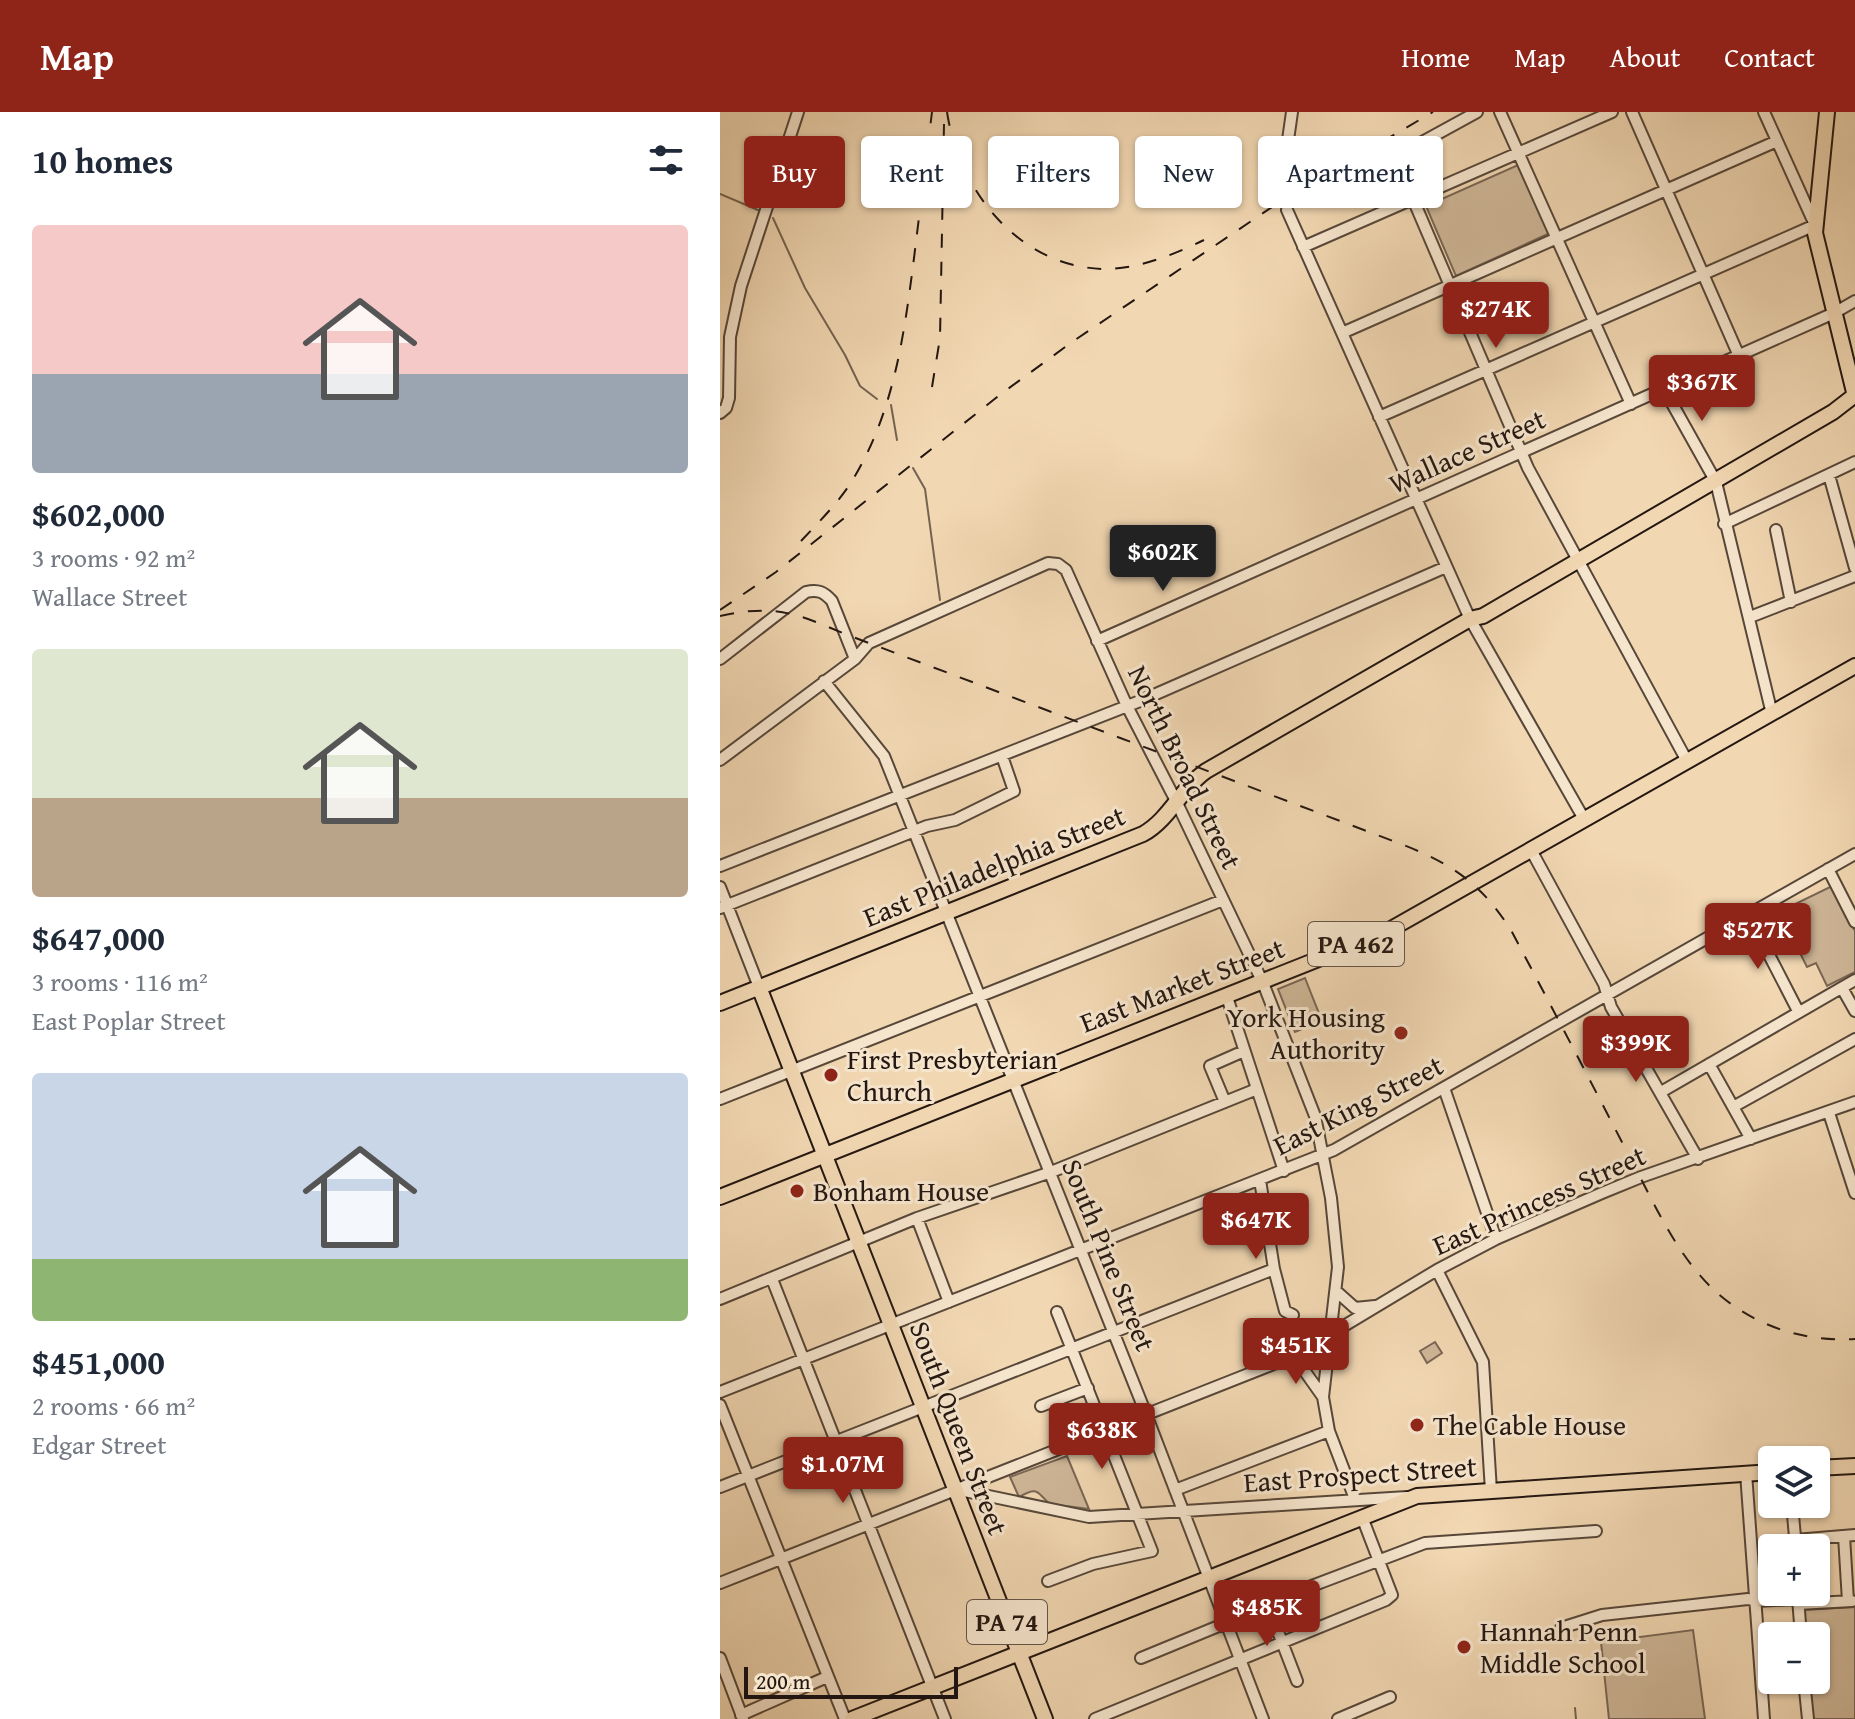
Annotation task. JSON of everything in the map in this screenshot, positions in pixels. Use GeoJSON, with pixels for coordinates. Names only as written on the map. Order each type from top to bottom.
{"type":"FeatureCollection","features":[{"type":"Feature","properties":{"kind":"main road"},"geometry":{"type":"LineString","coordinates":[[1827,112],[1815,225],[1855,395]]}},
{"type":"Feature","properties":{"kind":"main road","name":"East Philadelphia Street"},"geometry":{"type":"LineString","coordinates":[[720,1003],[1143,834],[1160,821],[1184,790],[1206,771],[1470,619],[1483,616],[1829,405],[1855,395]]}},
{"type":"Feature","properties":{"kind":"main road","name":"East Market Street"},"geometry":{"type":"LineString","coordinates":[[720,1197],[1384,933],[1855,666]]}},
{"type":"Feature","properties":{"kind":"main road","name":"PA 74"},"geometry":{"type":"LineString","coordinates":[[759,987],[826,1154]]}},
{"type":"Feature","properties":{"kind":"main road","name":"South Queen Street"},"geometry":{"type":"LineString","coordinates":[[826,1154],[1045,1719]]}},
{"type":"Feature","properties":{"kind":"main road"},"geometry":{"type":"LineString","coordinates":[[1830,1467],[1855,1466]]}},
{"type":"Feature","properties":{"kind":"main road","name":"East Prospect Street"},"geometry":{"type":"LineString","coordinates":[[1417,1496],[1758,1473]]}},
{"type":"Feature","properties":{"kind":"main road"},"geometry":{"type":"LineString","coordinates":[[852,1719],[1417,1496]]}},
{"type":"Feature","properties":{"kind":"street"},"geometry":{"type":"LineString","coordinates":[[720,413],[726,408],[729,398],[730,337],[741,286],[798,112]]}},
{"type":"Feature","properties":{"kind":"street"},"geometry":{"type":"LineString","coordinates":[[1289,136],[1292,112]]}},
{"type":"Feature","properties":{"kind":"street"},"geometry":{"type":"LineString","coordinates":[[1433,136],[1477,112]]}},
{"type":"Feature","properties":{"kind":"street"},"geometry":{"type":"LineString","coordinates":[[1500,112],[1631,404]]}},
{"type":"Feature","properties":{"kind":"street"},"geometry":{"type":"LineString","coordinates":[[1443,187],[1612,112]]}},
{"type":"Feature","properties":{"kind":"street"},"geometry":{"type":"LineString","coordinates":[[1632,112],[1739,356]]}},
{"type":"Feature","properties":{"kind":"street"},"geometry":{"type":"LineString","coordinates":[[1379,417],[1815,225],[1764,112]]}},
{"type":"Feature","properties":{"kind":"street"},"geometry":{"type":"LineString","coordinates":[[1342,333],[1777,141]]}},
{"type":"Feature","properties":{"kind":"street"},"geometry":{"type":"LineString","coordinates":[[1303,247],[1394,208]]}},
{"type":"Feature","properties":{"kind":"street"},"geometry":{"type":"LineString","coordinates":[[1416,208],[1522,453],[1687,761]]}},
{"type":"Feature","properties":{"kind":"street"},"geometry":{"type":"LineString","coordinates":[[1287,210],[1470,619],[1584,819]]}},
{"type":"Feature","properties":{"kind":"street","name":"Wallace Street"},"geometry":{"type":"LineString","coordinates":[[1097,641],[1739,356],[1855,301]]}},
{"type":"Feature","properties":{"kind":"street"},"geometry":{"type":"LineString","coordinates":[[1664,389],[1714,477],[1772,714]]}},
{"type":"Feature","properties":{"kind":"street"},"geometry":{"type":"LineString","coordinates":[[1724,524],[1855,462]]}},
{"type":"Feature","properties":{"kind":"street"},"geometry":{"type":"LineString","coordinates":[[1829,475],[1855,568]]}},
{"type":"Feature","properties":{"kind":"street"},"geometry":{"type":"LineString","coordinates":[[1776,530],[1791,602]]}},
{"type":"Feature","properties":{"kind":"street","name":"North Broad Street"},"geometry":{"type":"LineString","coordinates":[[855,659],[869,643],[1048,563],[1058,564],[1066,570],[1127,706],[1263,983],[1315,1116],[1337,1236],[1336,1291],[1323,1397]]}},
{"type":"Feature","properties":{"kind":"street"},"geometry":{"type":"LineString","coordinates":[[720,866],[1127,706],[1446,567]]}},
{"type":"Feature","properties":{"kind":"street"},"geometry":{"type":"LineString","coordinates":[[1750,617],[1855,576]]}},
{"type":"Feature","properties":{"kind":"street"},"geometry":{"type":"LineString","coordinates":[[720,659],[806,592],[818,591],[832,601],[855,659],[720,760]]}},
{"type":"Feature","properties":{"kind":"street","name":"South Pine Street"},"geometry":{"type":"LineString","coordinates":[[824,681],[884,756],[1051,1172],[1263,1719]]}},
{"type":"Feature","properties":{"kind":"street"},"geometry":{"type":"LineString","coordinates":[[724,906],[914,832],[955,820],[1014,790],[1002,756]]}},
{"type":"Feature","properties":{"kind":"street"},"geometry":{"type":"LineString","coordinates":[[1531,850],[1604,984],[1611,1007],[1698,1159]]}},
{"type":"Feature","properties":{"kind":"street","name":"East King Street"},"geometry":{"type":"LineString","coordinates":[[720,1392],[1324,1154],[1855,854]]}},
{"type":"Feature","properties":{"kind":"street"},"geometry":{"type":"LineString","coordinates":[[1828,869],[1853,915]]}},
{"type":"Feature","properties":{"kind":"street"},"geometry":{"type":"LineString","coordinates":[[720,887],[724,906],[759,987]]}},
{"type":"Feature","properties":{"kind":"street"},"geometry":{"type":"LineString","coordinates":[[720,1099],[1223,900]]}},
{"type":"Feature","properties":{"kind":"street"},"geometry":{"type":"LineString","coordinates":[[1748,914],[1798,1011]]}},
{"type":"Feature","properties":{"kind":"street"},"geometry":{"type":"LineString","coordinates":[[1661,1092],[1855,980]]}},
{"type":"Feature","properties":{"kind":"street"},"geometry":{"type":"LineString","coordinates":[[1842,988],[1855,1011]]}},
{"type":"Feature","properties":{"kind":"street"},"geometry":{"type":"LineString","coordinates":[[1227,997],[1284,1171]]}},
{"type":"Feature","properties":{"kind":"street"},"geometry":{"type":"LineString","coordinates":[[1733,1107],[1855,1039]]}},
{"type":"Feature","properties":{"kind":"street"},"geometry":{"type":"LineString","coordinates":[[1225,1102],[1210,1066],[1244,1051]]}},
{"type":"Feature","properties":{"kind":"street"},"geometry":{"type":"LineString","coordinates":[[1709,1064],[1751,1139]]}},
{"type":"Feature","properties":{"kind":"street"},"geometry":{"type":"LineString","coordinates":[[1444,1088],[1496,1239]]}},
{"type":"Feature","properties":{"kind":"street"},"geometry":{"type":"LineString","coordinates":[[720,1299],[917,1218],[1051,1172],[1257,1089]]}},
{"type":"Feature","properties":{"kind":"street","name":"East Princess Street"},"geometry":{"type":"LineString","coordinates":[[720,1583],[1294,1356],[1437,1270],[1496,1239],[1641,1177],[1855,1102]]}},
{"type":"Feature","properties":{"kind":"street"},"geometry":{"type":"LineString","coordinates":[[1829,1113],[1851,1168],[1855,1193]]}},
{"type":"Feature","properties":{"kind":"street"},"geometry":{"type":"LineString","coordinates":[[1260,1180],[1274,1269],[1285,1311],[1293,1315]]}},
{"type":"Feature","properties":{"kind":"street"},"geometry":{"type":"LineString","coordinates":[[917,1218],[949,1302]]}},
{"type":"Feature","properties":{"kind":"street"},"geometry":{"type":"LineString","coordinates":[[720,1487],[1274,1269]]}},
{"type":"Feature","properties":{"kind":"street"},"geometry":{"type":"LineString","coordinates":[[1437,1270],[1483,1362],[1491,1491]]}},
{"type":"Feature","properties":{"kind":"street"},"geometry":{"type":"LineString","coordinates":[[772,1279],[945,1719]]}},
{"type":"Feature","properties":{"kind":"street"},"geometry":{"type":"LineString","coordinates":[[1336,1291],[1355,1308],[1381,1305]]}},
{"type":"Feature","properties":{"kind":"street"},"geometry":{"type":"LineString","coordinates":[[1048,1581],[1093,1564],[1152,1551],[1057,1312]]}},
{"type":"Feature","properties":{"kind":"street"},"geometry":{"type":"LineString","coordinates":[[1294,1356],[1323,1397],[1329,1431],[1355,1499]]}},
{"type":"Feature","properties":{"kind":"street"},"geometry":{"type":"LineString","coordinates":[[1041,1406],[1088,1388]]}},
{"type":"Feature","properties":{"kind":"street"},"geometry":{"type":"LineString","coordinates":[[720,1405],[845,1719]]}},
{"type":"Feature","properties":{"kind":"street"},"geometry":{"type":"LineString","coordinates":[[1175,1490],[1329,1431]]}},
{"type":"Feature","properties":{"kind":"street"},"geometry":{"type":"LineString","coordinates":[[1746,1473],[1764,1719]]}},
{"type":"Feature","properties":{"kind":"street","name":"East Prospect Street"},"geometry":{"type":"LineString","coordinates":[[954,1489],[1089,1517],[1252,1509],[1417,1496]]}},
{"type":"Feature","properties":{"kind":"street"},"geometry":{"type":"LineString","coordinates":[[1099,1717],[1386,1600],[1392,1595],[1362,1517]]}},
{"type":"Feature","properties":{"kind":"street"},"geometry":{"type":"LineString","coordinates":[[1141,1658],[1226,1623],[1234,1616],[1425,1543],[1596,1531]]}},
{"type":"Feature","properties":{"kind":"street"},"geometry":{"type":"LineString","coordinates":[[1830,1538],[1850,1535],[1852,1601],[1830,1600]]}},
{"type":"Feature","properties":{"kind":"street"},"geometry":{"type":"LineString","coordinates":[[1561,1628],[1602,1615],[1706,1602],[1756,1601]]}},
{"type":"Feature","properties":{"kind":"street"},"geometry":{"type":"LineString","coordinates":[[1267,1603],[1297,1681]]}},
{"type":"Feature","properties":{"kind":"street"},"geometry":{"type":"LineString","coordinates":[[720,1658],[742,1717],[827,1677]]}},
{"type":"Feature","properties":{"kind":"street"},"geometry":{"type":"LineString","coordinates":[[1805,1694],[1808,1719]]}},
{"type":"Feature","properties":{"kind":"street"},"geometry":{"type":"LineString","coordinates":[[1338,1719],[1390,1697]]}},
{"type":"Feature","properties":{"kind":"shaded area"},"geometry":{"type":"Polygon","coordinates":[[[1518,165],[1550,233],[1456,276],[1427,208],[1443,208],[1443,198],[1518,165]]]}},
{"type":"Feature","properties":{"kind":"shaded area"},"geometry":{"type":"Polygon","coordinates":[[[1832,886],[1855,931],[1855,972],[1827,986],[1816,963],[1807,967],[1792,937],[1799,933],[1787,908],[1832,886]]]}},
{"type":"Feature","properties":{"kind":"shaded area"},"geometry":{"type":"Polygon","coordinates":[[[1305,978],[1322,1021],[1295,1032],[1278,989],[1305,978]]]}},
{"type":"Feature","properties":{"kind":"shaded area"},"geometry":{"type":"Polygon","coordinates":[[[1435,1342],[1442,1353],[1427,1363],[1420,1351],[1435,1342]]]}},
{"type":"Feature","properties":{"kind":"shaded area"},"geometry":{"type":"Polygon","coordinates":[[[1067,1456],[1089,1509],[1050,1504],[1035,1491],[1019,1497],[1010,1477],[1067,1456]]]}},
{"type":"Feature","properties":{"kind":"shaded area"},"geometry":{"type":"Polygon","coordinates":[[[1855,1607],[1855,1719],[1809,1719],[1807,1694],[1830,1694],[1830,1622],[1802,1622],[1801,1610],[1855,1607]]]}},
{"type":"Feature","properties":{"kind":"shaded area"},"geometry":{"type":"Polygon","coordinates":[[[1693,1630],[1705,1719],[1609,1719],[1601,1642],[1693,1630]]]}},
{"type":"Feature","properties":{"kind":"waterway"},"geometry":{"type":"LineString","coordinates":[[720,194],[758,210]]}},
{"type":"Feature","properties":{"kind":"waterway"},"geometry":{"type":"LineString","coordinates":[[773,218],[805,288],[860,386],[877,399]]}},
{"type":"Feature","properties":{"kind":"waterway"},"geometry":{"type":"LineString","coordinates":[[891,405],[897,440]]}},
{"type":"Feature","properties":{"kind":"waterway"},"geometry":{"type":"LineString","coordinates":[[913,468],[925,489],[940,600]]}},
{"type":"Feature","properties":{"kind":"waterway"},"geometry":{"type":"LineString","coordinates":[[1575,1708],[1576,1719]]}},
{"type":"Feature","properties":{"kind":"railway"},"geometry":{"type":"LineString","coordinates":[[801,541],[852,481],[878,428],[887,401],[906,316],[932,112]]}},
{"type":"Feature","properties":{"kind":"railway"},"geometry":{"type":"LineString","coordinates":[[947,112],[965,170],[980,196],[998,219],[1020,239],[1045,255],[1073,265],[1104,269],[1130,267],[1204,240]]}},
{"type":"Feature","properties":{"kind":"railway"},"geometry":{"type":"LineString","coordinates":[[720,610],[776,572],[1001,394],[1072,342],[1281,201],[1433,112]]}},
{"type":"Feature","properties":{"kind":"railway"},"geometry":{"type":"LineString","coordinates":[[932,387],[940,338],[944,124]]}},
{"type":"Feature","properties":{"kind":"railway"},"geometry":{"type":"LineString","coordinates":[[720,616],[755,611],[798,616],[1401,844],[1451,868],[1490,901],[1512,932],[1664,1223],[1700,1276],[1746,1314],[1780,1329],[1817,1338],[1855,1339]]}},
{"type":"Feature","properties":{"kind":"place","name":"York Housing Authority"},"geometry":{"type":"Point","coordinates":[1401,1033]}},
{"type":"Feature","properties":{"kind":"place","name":"First Presbyterian Church"},"geometry":{"type":"Point","coordinates":[831,1075]}},
{"type":"Feature","properties":{"kind":"place","name":"Bonham House"},"geometry":{"type":"Point","coordinates":[797,1191]}},
{"type":"Feature","properties":{"kind":"place","name":"The Cable House"},"geometry":{"type":"Point","coordinates":[1417,1425]}},
{"type":"Feature","properties":{"kind":"place","name":"Hannah Penn Middle School"},"geometry":{"type":"Point","coordinates":[1464,1647]}}]}
